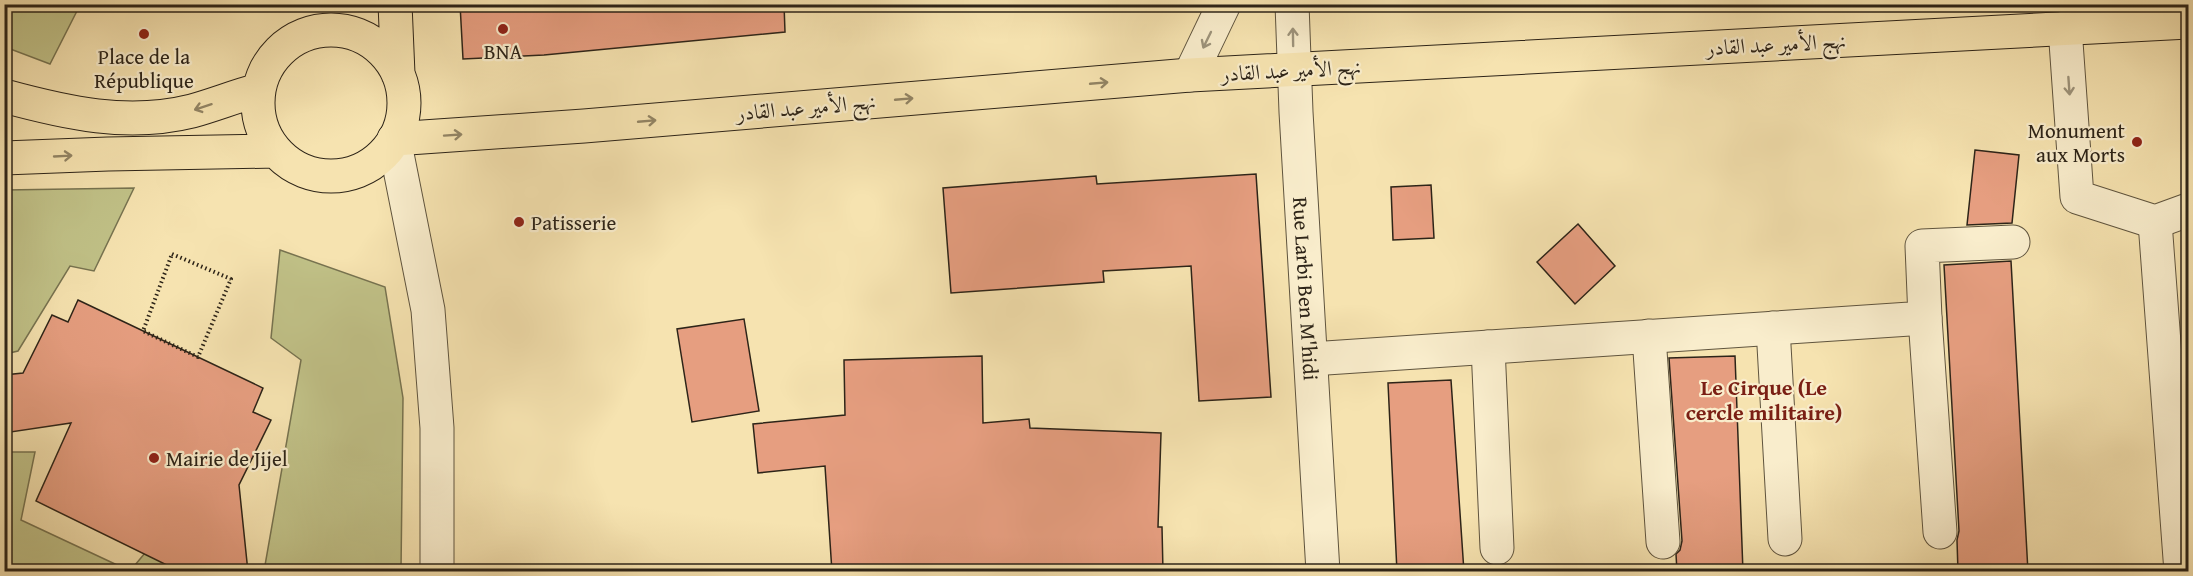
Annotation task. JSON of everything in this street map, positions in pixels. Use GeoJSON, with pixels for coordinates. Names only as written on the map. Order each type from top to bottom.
{"type":"FeatureCollection","features":[{"type":"Feature","properties":{"kind":"main road"},"geometry":{"type":"LineString","coordinates":[[319,4],[295,38],[278,52],[265,69],[259,90],[258,112],[264,133],[276,151],[291,163],[309,172],[328,176],[348,174],[367,167],[382,155],[394,139],[403,118],[404,96],[398,74],[395,4]]}},
{"type":"Feature","properties":{"kind":"main road","name":"نهج الأمير عبد القادر"},"geometry":{"type":"LineString","coordinates":[[394,139],[596,125],[1190,75],[2188,22]]}},
{"type":"Feature","properties":{"kind":"main road"},"geometry":{"type":"LineString","coordinates":[[295,38],[318,30],[342,30],[366,38],[384,53],[398,74]]}},
{"type":"Feature","properties":{"kind":"main road"},"geometry":{"type":"LineString","coordinates":[[4,96],[55,110],[118,119],[192,111],[259,90]]}},
{"type":"Feature","properties":{"kind":"main road"},"geometry":{"type":"LineString","coordinates":[[4,159],[108,154],[276,151]]}},
{"type":"Feature","properties":{"kind":"street"},"geometry":{"type":"LineString","coordinates":[[1190,75],[1224,4]]}},
{"type":"Feature","properties":{"kind":"street","name":"Rue Larbi Ben M'hidi"},"geometry":{"type":"LineString","coordinates":[[1292,4],[1323,572]]}},
{"type":"Feature","properties":{"kind":"street"},"geometry":{"type":"LineString","coordinates":[[2065,28],[2077,196],[2155,222],[2188,210]]}},
{"type":"Feature","properties":{"kind":"street"},"geometry":{"type":"LineString","coordinates":[[394,139],[428,310],[437,428],[437,572]]}},
{"type":"Feature","properties":{"kind":"street"},"geometry":{"type":"LineString","coordinates":[[2155,222],[2181,572]]}},
{"type":"Feature","properties":{"kind":"street"},"geometry":{"type":"LineString","coordinates":[[1940,532],[1922,246],[2013,242]]}},
{"type":"Feature","properties":{"kind":"street"},"geometry":{"type":"LineString","coordinates":[[1311,359],[1925,318]]}},
{"type":"Feature","properties":{"kind":"street"},"geometry":{"type":"LineString","coordinates":[[1773,328],[1785,539]]}},
{"type":"Feature","properties":{"kind":"street"},"geometry":{"type":"LineString","coordinates":[[1649,336],[1663,542]]}},
{"type":"Feature","properties":{"kind":"street"},"geometry":{"type":"LineString","coordinates":[[1488,347],[1497,548]]}},
{"type":"Feature","properties":{"kind":"path"},"geometry":{"type":"LineString","coordinates":[[172,254],[231,279],[198,357],[143,331],[172,254]]}},
{"type":"Feature","properties":{"kind":"green space"},"geometry":{"type":"Polygon","coordinates":[[[4,5],[80,5],[50,64],[5,47],[4,5]]]}},
{"type":"Feature","properties":{"kind":"green space"},"geometry":{"type":"Polygon","coordinates":[[[134,188],[94,271],[70,266],[18,351],[5,354],[5,190],[134,188]]]}},
{"type":"Feature","properties":{"kind":"green space"},"geometry":{"type":"Polygon","coordinates":[[[280,250],[385,287],[403,398],[401,571],[264,571],[301,360],[271,338],[280,250]]]}},
{"type":"Feature","properties":{"kind":"green space"},"geometry":{"type":"Polygon","coordinates":[[[4,452],[35,452],[21,520],[130,571],[5,571],[4,452]]]}},
{"type":"Feature","properties":{"kind":"green space"},"geometry":{"type":"Polygon","coordinates":[[[165,529],[171,571],[130,571],[165,529]]]}},
{"type":"Feature","properties":{"kind":"building"},"geometry":{"type":"Polygon","coordinates":[[[460,4],[784,4],[785,32],[544,55],[463,59],[460,4]]]}},
{"type":"Feature","properties":{"kind":"building"},"geometry":{"type":"Polygon","coordinates":[[[1975,150],[2019,155],[2012,223],[1967,225],[1975,150]]]}},
{"type":"Feature","properties":{"kind":"building"},"geometry":{"type":"Polygon","coordinates":[[[1256,174],[1271,397],[1199,401],[1191,266],[1103,271],[1104,282],[951,293],[943,188],[1096,176],[1097,184],[1256,174]]]}},
{"type":"Feature","properties":{"kind":"building"},"geometry":{"type":"Polygon","coordinates":[[[1431,185],[1434,238],[1393,240],[1391,187],[1431,185]]]}},
{"type":"Feature","properties":{"kind":"building"},"geometry":{"type":"Polygon","coordinates":[[[1578,224],[1615,266],[1575,304],[1537,262],[1578,224]]]}},
{"type":"Feature","properties":{"kind":"building"},"geometry":{"type":"Polygon","coordinates":[[[2011,261],[2028,572],[1958,572],[1959,531],[1944,265],[2011,261]]]}},
{"type":"Feature","properties":{"kind":"building","name":"Mairie de Jijel"},"geometry":{"type":"Polygon","coordinates":[[[78,300],[263,388],[253,412],[271,420],[239,485],[248,572],[181,572],[36,501],[71,423],[4,433],[4,375],[23,373],[52,315],[68,322],[78,300]]]}},
{"type":"Feature","properties":{"kind":"building"},"geometry":{"type":"Polygon","coordinates":[[[744,319],[759,411],[692,422],[677,329],[744,319]]]}},
{"type":"Feature","properties":{"kind":"building"},"geometry":{"type":"Polygon","coordinates":[[[982,356],[983,423],[1029,419],[1030,428],[1161,433],[1158,527],[1162,527],[1163,572],[832,572],[825,466],[758,473],[753,424],[845,415],[844,360],[982,356]]]}},
{"type":"Feature","properties":{"kind":"building"},"geometry":{"type":"Polygon","coordinates":[[[1735,356],[1743,572],[1677,572],[1676,554],[1680,550],[1682,541],[1669,358],[1735,356]]]}},
{"type":"Feature","properties":{"kind":"building"},"geometry":{"type":"Polygon","coordinates":[[[1451,380],[1464,572],[1397,572],[1388,383],[1451,380]]]}},
{"type":"Feature","properties":{"kind":"place","name":"BNA"},"geometry":{"type":"Point","coordinates":[503,29]}},
{"type":"Feature","properties":{"kind":"place","name":"Place de la République"},"geometry":{"type":"Point","coordinates":[144,34]}},
{"type":"Feature","properties":{"kind":"place","name":"Monument aux Morts"},"geometry":{"type":"Point","coordinates":[2137,142]}},
{"type":"Feature","properties":{"kind":"place","name":"Patisserie"},"geometry":{"type":"Point","coordinates":[519,222]}},
{"type":"Feature","properties":{"kind":"place","name":"Mairie de Jijel"},"geometry":{"type":"Point","coordinates":[154,458]}},
{"type":"Feature","properties":{"kind":"district","name":"Le Cirque (Le cercle militaire)"},"geometry":{"type":"Point","coordinates":[1764,400]}}]}
